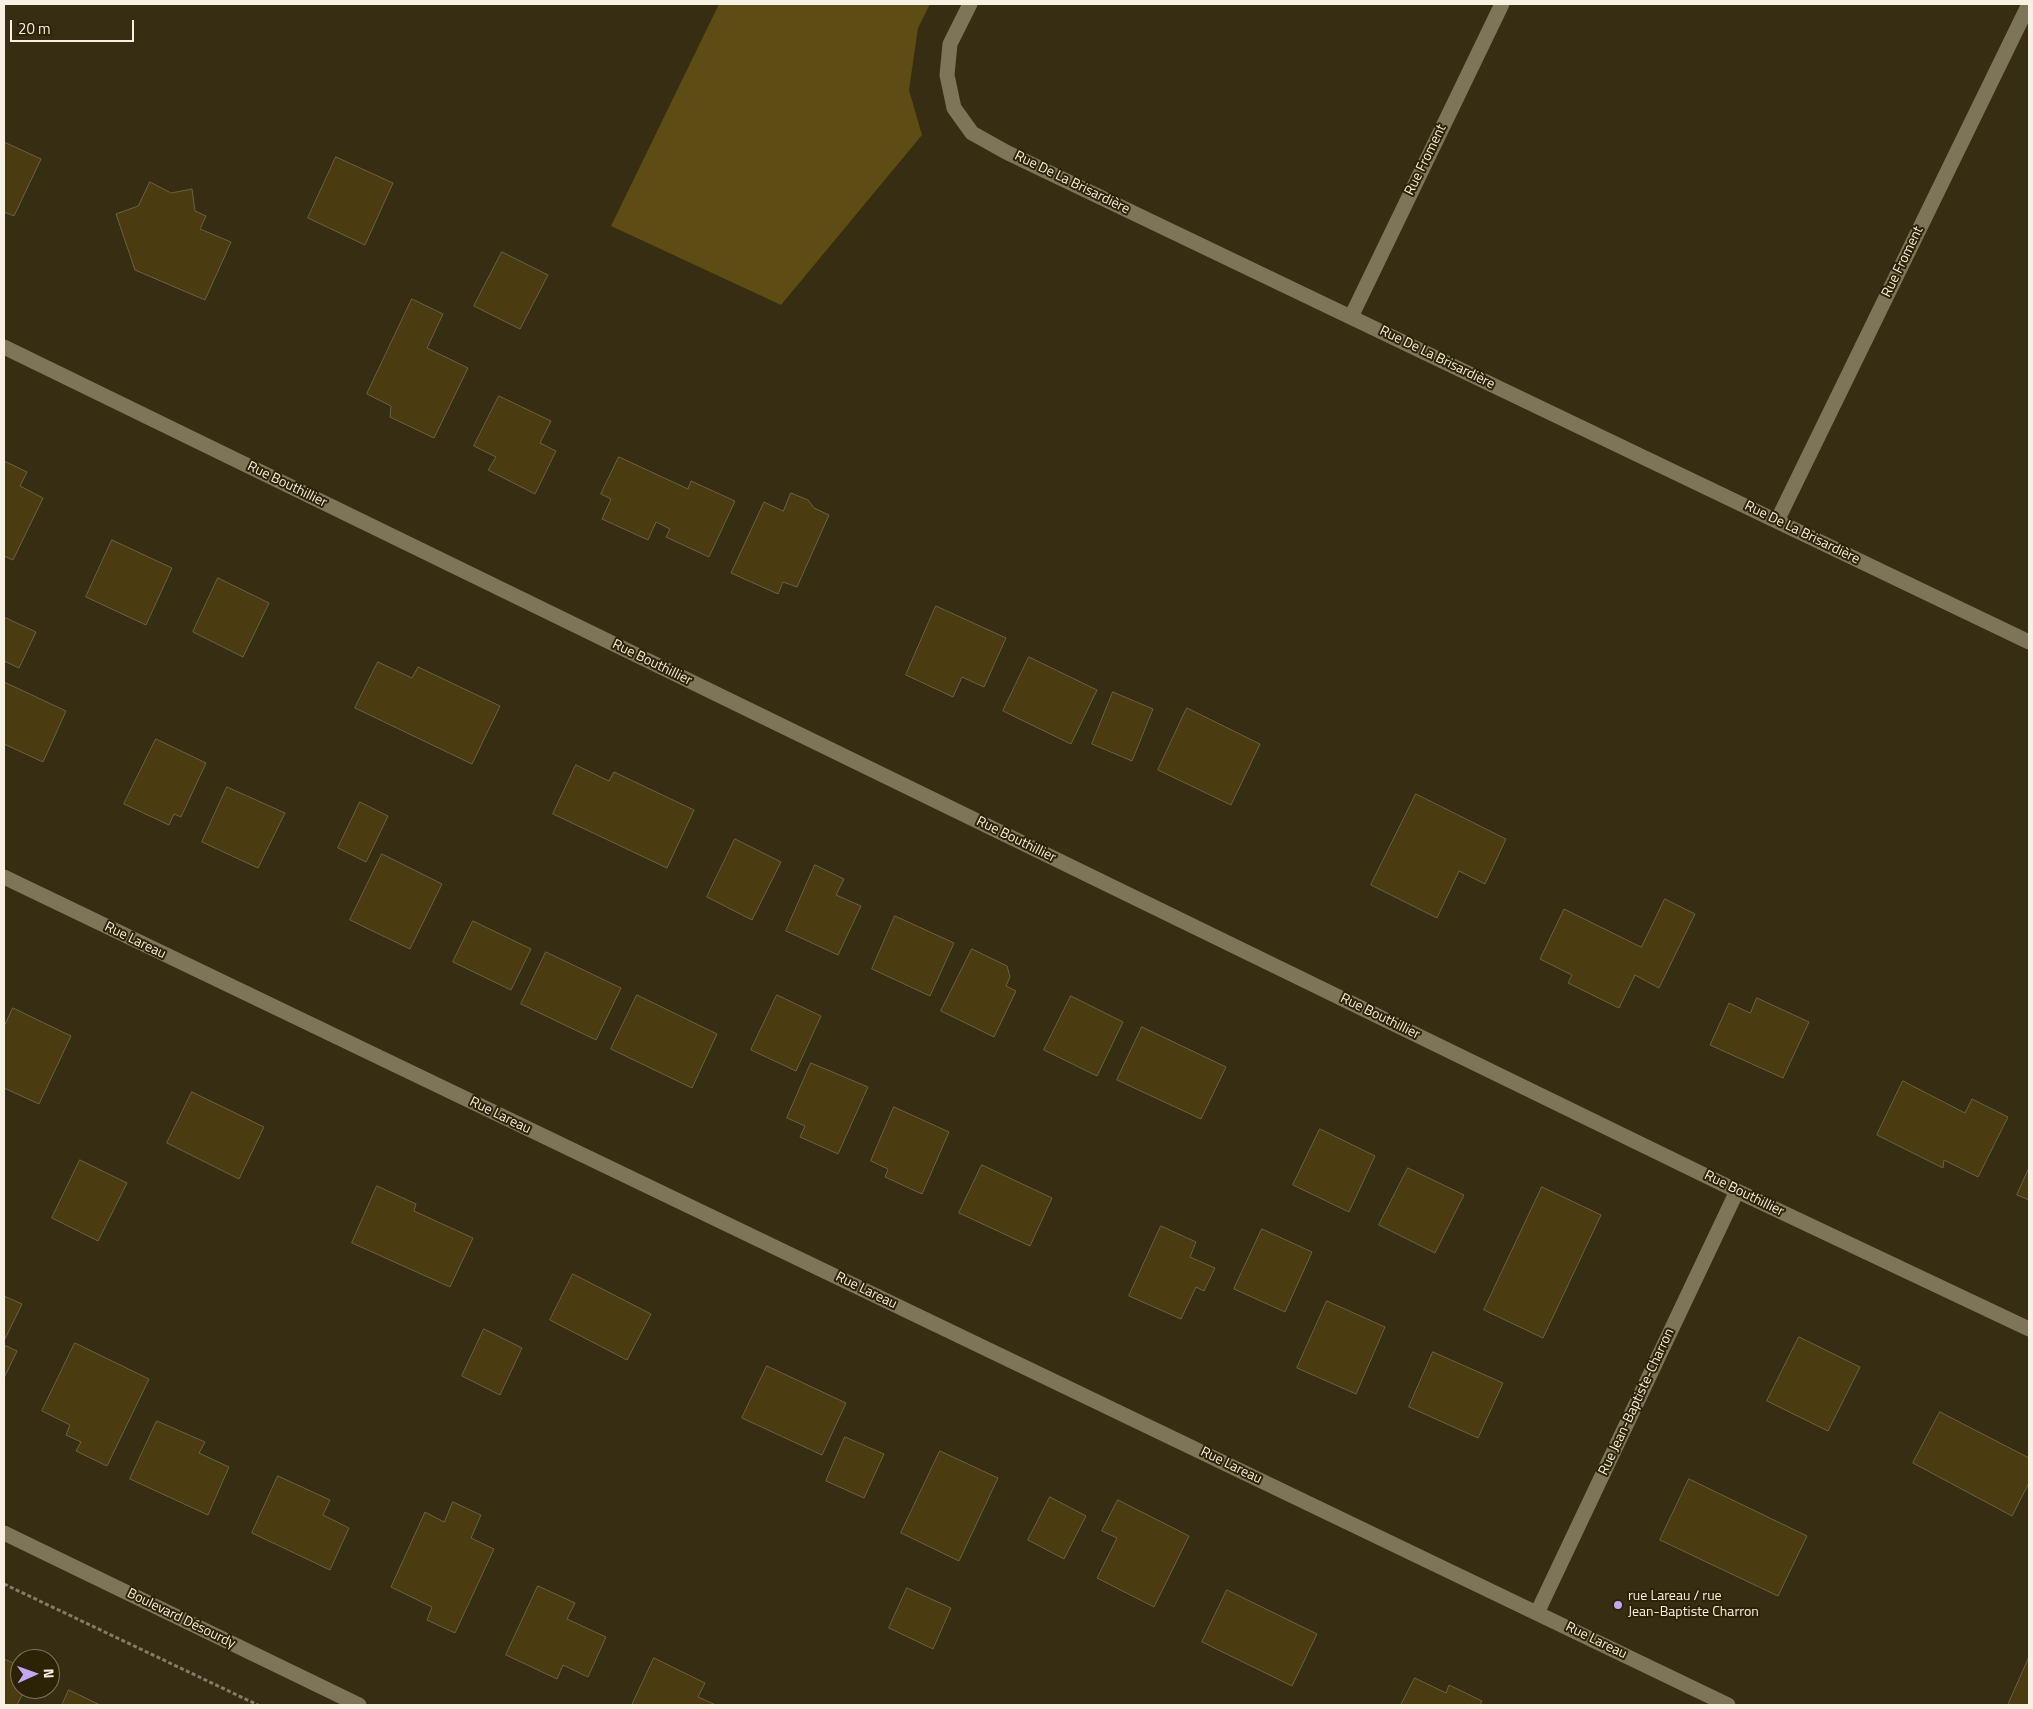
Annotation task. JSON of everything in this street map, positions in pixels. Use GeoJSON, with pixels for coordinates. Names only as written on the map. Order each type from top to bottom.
{"type":"FeatureCollection","features":[{"type":"Feature","properties":{"kind":"street","name":"Rue De La Brisardière"},"geometry":{"type":"LineString","coordinates":[[970,4],[950,44],[947,75],[954,108],[972,133],[1006,152],[2029,642]]}},
{"type":"Feature","properties":{"kind":"street","name":"Rue Froment"},"geometry":{"type":"LineString","coordinates":[[1351,317],[1502,4]]}},
{"type":"Feature","properties":{"kind":"street","name":"Rue Froment"},"geometry":{"type":"LineString","coordinates":[[1777,521],[2029,4]]}},
{"type":"Feature","properties":{"kind":"street","name":"Rue Bouthillier"},"geometry":{"type":"LineString","coordinates":[[4,347],[1737,1191],[2029,1329]]}},
{"type":"Feature","properties":{"kind":"street","name":"Rue Lareau"},"geometry":{"type":"LineString","coordinates":[[4,878],[1728,1705]]}},
{"type":"Feature","properties":{"kind":"street","name":"Rue Jean-Baptiste-Charron"},"geometry":{"type":"LineString","coordinates":[[1538,1613],[1737,1191]]}},
{"type":"Feature","properties":{"kind":"street","name":"Boulevard Désourdy"},"geometry":{"type":"LineString","coordinates":[[4,1533],[359,1705]]}},
{"type":"Feature","properties":{"kind":"path"},"geometry":{"type":"LineString","coordinates":[[4,1584],[258,1705]]}},
{"type":"Feature","properties":{"kind":"shaded area"},"geometry":{"type":"Polygon","coordinates":[[[719,4],[930,4],[918,28],[909,90],[922,135],[781,305],[611,226],[719,4]]]}},
{"type":"Feature","properties":{"kind":"building"},"geometry":{"type":"Polygon","coordinates":[[[4,142],[41,159],[14,216],[4,212],[4,142]]]}},
{"type":"Feature","properties":{"kind":"building"},"geometry":{"type":"Polygon","coordinates":[[[336,157],[393,183],[365,245],[308,218],[336,157]]]}},
{"type":"Feature","properties":{"kind":"building"},"geometry":{"type":"Polygon","coordinates":[[[150,182],[171,193],[192,189],[195,211],[206,216],[200,229],[231,242],[205,300],[135,270],[116,214],[138,206],[150,182]]]}},
{"type":"Feature","properties":{"kind":"building"},"geometry":{"type":"Polygon","coordinates":[[[502,252],[548,275],[520,329],[474,306],[502,252]]]}},
{"type":"Feature","properties":{"kind":"building"},"geometry":{"type":"Polygon","coordinates":[[[412,299],[443,314],[427,348],[468,368],[434,438],[390,417],[391,406],[367,394],[412,299]]]}},
{"type":"Feature","properties":{"kind":"building"},"geometry":{"type":"Polygon","coordinates":[[[499,396],[551,421],[540,443],[556,451],[535,494],[488,470],[496,457],[474,446],[499,396]]]}},
{"type":"Feature","properties":{"kind":"building"},"geometry":{"type":"Polygon","coordinates":[[[619,457],[688,489],[691,481],[735,501],[709,557],[666,537],[670,529],[656,522],[648,540],[602,519],[611,499],[601,494],[619,457]]]}},
{"type":"Feature","properties":{"kind":"building"},"geometry":{"type":"Polygon","coordinates":[[[4,461],[27,472],[20,486],[43,498],[13,560],[4,556],[4,461]]]}},
{"type":"Feature","properties":{"kind":"building"},"geometry":{"type":"Polygon","coordinates":[[[791,493],[808,500],[814,508],[829,515],[797,587],[783,582],[778,594],[731,573],[764,502],[783,511],[791,493]]]}},
{"type":"Feature","properties":{"kind":"building"},"geometry":{"type":"Polygon","coordinates":[[[112,540],[172,568],[146,625],[86,597],[112,540]]]}},
{"type":"Feature","properties":{"kind":"building"},"geometry":{"type":"Polygon","coordinates":[[[218,578],[269,603],[243,657],[193,632],[218,578]]]}},
{"type":"Feature","properties":{"kind":"building"},"geometry":{"type":"Polygon","coordinates":[[[936,606],[1006,638],[984,687],[962,677],[953,697],[906,675],[936,606]]]}},
{"type":"Feature","properties":{"kind":"building"},"geometry":{"type":"Polygon","coordinates":[[[4,617],[36,632],[19,668],[4,661],[4,617]]]}},
{"type":"Feature","properties":{"kind":"building"},"geometry":{"type":"Polygon","coordinates":[[[1029,657],[1097,690],[1071,744],[1003,711],[1029,657]]]}},
{"type":"Feature","properties":{"kind":"building"},"geometry":{"type":"Polygon","coordinates":[[[378,662],[412,678],[418,667],[500,706],[472,764],[355,708],[378,662]]]}},
{"type":"Feature","properties":{"kind":"building"},"geometry":{"type":"Polygon","coordinates":[[[4,682],[66,711],[43,762],[4,744],[4,682]]]}},
{"type":"Feature","properties":{"kind":"building"},"geometry":{"type":"Polygon","coordinates":[[[1113,692],[1153,709],[1132,761],[1092,744],[1113,692]]]}},
{"type":"Feature","properties":{"kind":"building"},"geometry":{"type":"Polygon","coordinates":[[[1187,708],[1260,744],[1231,805],[1158,770],[1187,708]]]}},
{"type":"Feature","properties":{"kind":"building"},"geometry":{"type":"Polygon","coordinates":[[[156,739],[206,763],[181,817],[174,814],[169,825],[124,804],[156,739]]]}},
{"type":"Feature","properties":{"kind":"building"},"geometry":{"type":"Polygon","coordinates":[[[576,765],[609,781],[614,772],[694,810],[667,868],[553,814],[576,765]]]}},
{"type":"Feature","properties":{"kind":"building"},"geometry":{"type":"Polygon","coordinates":[[[227,787],[285,813],[258,868],[202,842],[227,787]]]}},
{"type":"Feature","properties":{"kind":"building"},"geometry":{"type":"Polygon","coordinates":[[[1416,794],[1506,839],[1485,884],[1459,871],[1437,918],[1371,885],[1416,794]]]}},
{"type":"Feature","properties":{"kind":"building"},"geometry":{"type":"Polygon","coordinates":[[[360,802],[388,816],[366,862],[338,848],[360,802]]]}},
{"type":"Feature","properties":{"kind":"building"},"geometry":{"type":"Polygon","coordinates":[[[735,839],[781,862],[752,920],[707,897],[735,839]]]}},
{"type":"Feature","properties":{"kind":"building"},"geometry":{"type":"Polygon","coordinates":[[[382,854],[442,884],[410,949],[350,920],[382,854]]]}},
{"type":"Feature","properties":{"kind":"building"},"geometry":{"type":"Polygon","coordinates":[[[815,865],[844,879],[836,895],[861,906],[838,955],[786,931],[815,865]]]}},
{"type":"Feature","properties":{"kind":"building"},"geometry":{"type":"Polygon","coordinates":[[[1665,899],[1695,914],[1659,988],[1635,975],[1619,1008],[1568,983],[1572,975],[1540,959],[1564,909],[1641,947],[1665,899]]]}},
{"type":"Feature","properties":{"kind":"building"},"geometry":{"type":"Polygon","coordinates":[[[895,916],[954,943],[930,996],[872,969],[895,916]]]}},
{"type":"Feature","properties":{"kind":"building"},"geometry":{"type":"Polygon","coordinates":[[[473,921],[531,949],[511,990],[453,962],[473,921]]]}},
{"type":"Feature","properties":{"kind":"building"},"geometry":{"type":"Polygon","coordinates":[[[972,949],[1007,966],[1010,977],[1006,986],[1016,991],[994,1037],[941,1011],[972,949]]]}},
{"type":"Feature","properties":{"kind":"building"},"geometry":{"type":"Polygon","coordinates":[[[546,952],[621,988],[596,1040],[521,1004],[546,952]]]}},
{"type":"Feature","properties":{"kind":"building"},"geometry":{"type":"Polygon","coordinates":[[[637,995],[717,1034],[692,1088],[611,1049],[637,995]]]}},
{"type":"Feature","properties":{"kind":"building"},"geometry":{"type":"Polygon","coordinates":[[[777,995],[821,1016],[796,1071],[751,1050],[777,995]]]}},
{"type":"Feature","properties":{"kind":"building"},"geometry":{"type":"Polygon","coordinates":[[[1071,996],[1123,1022],[1097,1076],[1044,1050],[1071,996]]]}},
{"type":"Feature","properties":{"kind":"building"},"geometry":{"type":"Polygon","coordinates":[[[1757,998],[1809,1022],[1783,1078],[1710,1045],[1729,1003],[1750,1013],[1757,998]]]}},
{"type":"Feature","properties":{"kind":"building"},"geometry":{"type":"Polygon","coordinates":[[[13,1008],[71,1036],[39,1104],[4,1088],[4,1027],[13,1008]]]}},
{"type":"Feature","properties":{"kind":"building"},"geometry":{"type":"Polygon","coordinates":[[[1142,1027],[1226,1067],[1201,1119],[1117,1080],[1142,1027]]]}},
{"type":"Feature","properties":{"kind":"building"},"geometry":{"type":"Polygon","coordinates":[[[811,1063],[868,1087],[838,1154],[800,1137],[805,1126],[787,1118],[811,1063]]]}},
{"type":"Feature","properties":{"kind":"building"},"geometry":{"type":"Polygon","coordinates":[[[1903,1081],[1965,1113],[1972,1099],[2008,1117],[1978,1177],[1944,1160],[1943,1168],[1877,1135],[1903,1081]]]}},
{"type":"Feature","properties":{"kind":"building"},"geometry":{"type":"Polygon","coordinates":[[[192,1092],[264,1127],[239,1179],[167,1143],[192,1092]]]}},
{"type":"Feature","properties":{"kind":"building"},"geometry":{"type":"Polygon","coordinates":[[[894,1107],[949,1132],[922,1194],[885,1177],[888,1169],[871,1161],[894,1107]]]}},
{"type":"Feature","properties":{"kind":"building"},"geometry":{"type":"Polygon","coordinates":[[[1320,1129],[1375,1156],[1349,1212],[1293,1185],[1320,1129]]]}},
{"type":"Feature","properties":{"kind":"building"},"geometry":{"type":"Polygon","coordinates":[[[80,1160],[127,1183],[98,1241],[52,1218],[80,1160]]]}},
{"type":"Feature","properties":{"kind":"building"},"geometry":{"type":"Polygon","coordinates":[[[982,1165],[1052,1198],[1030,1246],[959,1213],[982,1165]]]}},
{"type":"Feature","properties":{"kind":"building"},"geometry":{"type":"Polygon","coordinates":[[[1408,1168],[1464,1195],[1435,1253],[1379,1225],[1408,1168]]]}},
{"type":"Feature","properties":{"kind":"building"},"geometry":{"type":"Polygon","coordinates":[[[2029,1168],[2029,1200],[2017,1195],[2029,1168]]]}},
{"type":"Feature","properties":{"kind":"building"},"geometry":{"type":"Polygon","coordinates":[[[377,1186],[416,1204],[414,1211],[473,1238],[450,1287],[352,1243],[377,1186]]]}},
{"type":"Feature","properties":{"kind":"building"},"geometry":{"type":"Polygon","coordinates":[[[1542,1187],[1601,1215],[1543,1338],[1484,1310],[1542,1187]]]}},
{"type":"Feature","properties":{"kind":"building"},"geometry":{"type":"Polygon","coordinates":[[[1161,1226],[1196,1242],[1190,1257],[1215,1268],[1204,1291],[1196,1287],[1181,1319],[1129,1296],[1161,1226]]]}},
{"type":"Feature","properties":{"kind":"building"},"geometry":{"type":"Polygon","coordinates":[[[1262,1229],[1312,1252],[1285,1312],[1234,1289],[1262,1229]]]}},
{"type":"Feature","properties":{"kind":"building"},"geometry":{"type":"Polygon","coordinates":[[[573,1274],[651,1314],[627,1360],[550,1320],[573,1274]]]}},
{"type":"Feature","properties":{"kind":"building"},"geometry":{"type":"Polygon","coordinates":[[[4,1296],[22,1304],[4,1341],[4,1296]]]}},
{"type":"Feature","properties":{"kind":"building"},"geometry":{"type":"Polygon","coordinates":[[[1327,1301],[1385,1327],[1356,1394],[1297,1368],[1327,1301]]]}},
{"type":"Feature","properties":{"kind":"building"},"geometry":{"type":"Polygon","coordinates":[[[484,1329],[522,1348],[500,1395],[462,1376],[484,1329]]]}},
{"type":"Feature","properties":{"kind":"building"},"geometry":{"type":"Polygon","coordinates":[[[1799,1337],[1860,1367],[1828,1431],[1767,1401],[1799,1337]]]}},
{"type":"Feature","properties":{"kind":"building"},"geometry":{"type":"Polygon","coordinates":[[[75,1343],[149,1379],[107,1466],[76,1451],[81,1442],[66,1435],[70,1425],[42,1411],[75,1343]]]}},
{"type":"Feature","properties":{"kind":"building"},"geometry":{"type":"Polygon","coordinates":[[[4,1345],[17,1351],[4,1378],[4,1345]]]}},
{"type":"Feature","properties":{"kind":"building"},"geometry":{"type":"Polygon","coordinates":[[[1433,1352],[1503,1383],[1478,1438],[1409,1407],[1433,1352]]]}},
{"type":"Feature","properties":{"kind":"building"},"geometry":{"type":"Polygon","coordinates":[[[767,1366],[846,1403],[822,1455],[742,1418],[767,1366]]]}},
{"type":"Feature","properties":{"kind":"building"},"geometry":{"type":"Polygon","coordinates":[[[1940,1412],[2029,1458],[2029,1483],[2012,1516],[1913,1463],[1940,1412]]]}},
{"type":"Feature","properties":{"kind":"building"},"geometry":{"type":"Polygon","coordinates":[[[157,1421],[205,1442],[199,1453],[229,1467],[208,1515],[130,1479],[157,1421]]]}},
{"type":"Feature","properties":{"kind":"building"},"geometry":{"type":"Polygon","coordinates":[[[845,1437],[884,1454],[864,1498],[826,1481],[845,1437]]]}},
{"type":"Feature","properties":{"kind":"building"},"geometry":{"type":"Polygon","coordinates":[[[940,1451],[998,1478],[959,1561],[901,1533],[940,1451]]]}},
{"type":"Feature","properties":{"kind":"building"},"geometry":{"type":"Polygon","coordinates":[[[278,1476],[330,1500],[323,1515],[349,1528],[330,1570],[252,1533],[278,1476]]]}},
{"type":"Feature","properties":{"kind":"building"},"geometry":{"type":"Polygon","coordinates":[[[1689,1479],[1807,1536],[1778,1596],[1660,1540],[1689,1479]]]}},
{"type":"Feature","properties":{"kind":"building"},"geometry":{"type":"Polygon","coordinates":[[[1050,1497],[1086,1516],[1064,1559],[1028,1540],[1050,1497]]]}},
{"type":"Feature","properties":{"kind":"building"},"geometry":{"type":"Polygon","coordinates":[[[1118,1500],[1189,1536],[1154,1607],[1097,1578],[1117,1538],[1102,1531],[1118,1500]]]}},
{"type":"Feature","properties":{"kind":"building"},"geometry":{"type":"Polygon","coordinates":[[[453,1502],[481,1515],[471,1538],[494,1549],[455,1633],[427,1620],[432,1607],[391,1587],[425,1512],[444,1522],[453,1502]]]}},
{"type":"Feature","properties":{"kind":"building"},"geometry":{"type":"Polygon","coordinates":[[[538,1586],[575,1603],[567,1619],[606,1637],[588,1677],[563,1665],[557,1679],[506,1655],[538,1586]]]}},
{"type":"Feature","properties":{"kind":"building"},"geometry":{"type":"Polygon","coordinates":[[[907,1588],[951,1608],[933,1649],[889,1628],[907,1588]]]}},
{"type":"Feature","properties":{"kind":"building"},"geometry":{"type":"Polygon","coordinates":[[[1227,1590],[1317,1634],[1292,1686],[1202,1642],[1227,1590]]]}},
{"type":"Feature","properties":{"kind":"building"},"geometry":{"type":"Polygon","coordinates":[[[2029,1657],[2029,1705],[2008,1705],[2029,1657]]]}},
{"type":"Feature","properties":{"kind":"building"},"geometry":{"type":"Polygon","coordinates":[[[654,1658],[705,1683],[698,1697],[716,1705],[632,1705],[654,1658]]]}},
{"type":"Feature","properties":{"kind":"building"},"geometry":{"type":"Polygon","coordinates":[[[4,1659],[10,1662],[10,1699],[20,1699],[17,1705],[4,1705],[4,1659]]]}},
{"type":"Feature","properties":{"kind":"building"},"geometry":{"type":"Polygon","coordinates":[[[1415,1678],[1446,1693],[1449,1685],[1482,1701],[1480,1705],[1401,1705],[1415,1678]]]}},
{"type":"Feature","properties":{"kind":"building"},"geometry":{"type":"Polygon","coordinates":[[[69,1690],[100,1705],[62,1705],[69,1690]]]}},
{"type":"Feature","properties":{"kind":"place","name":"rue Lareau / rue Jean-Baptiste Charron"},"geometry":{"type":"Point","coordinates":[1618,1605]}}]}
